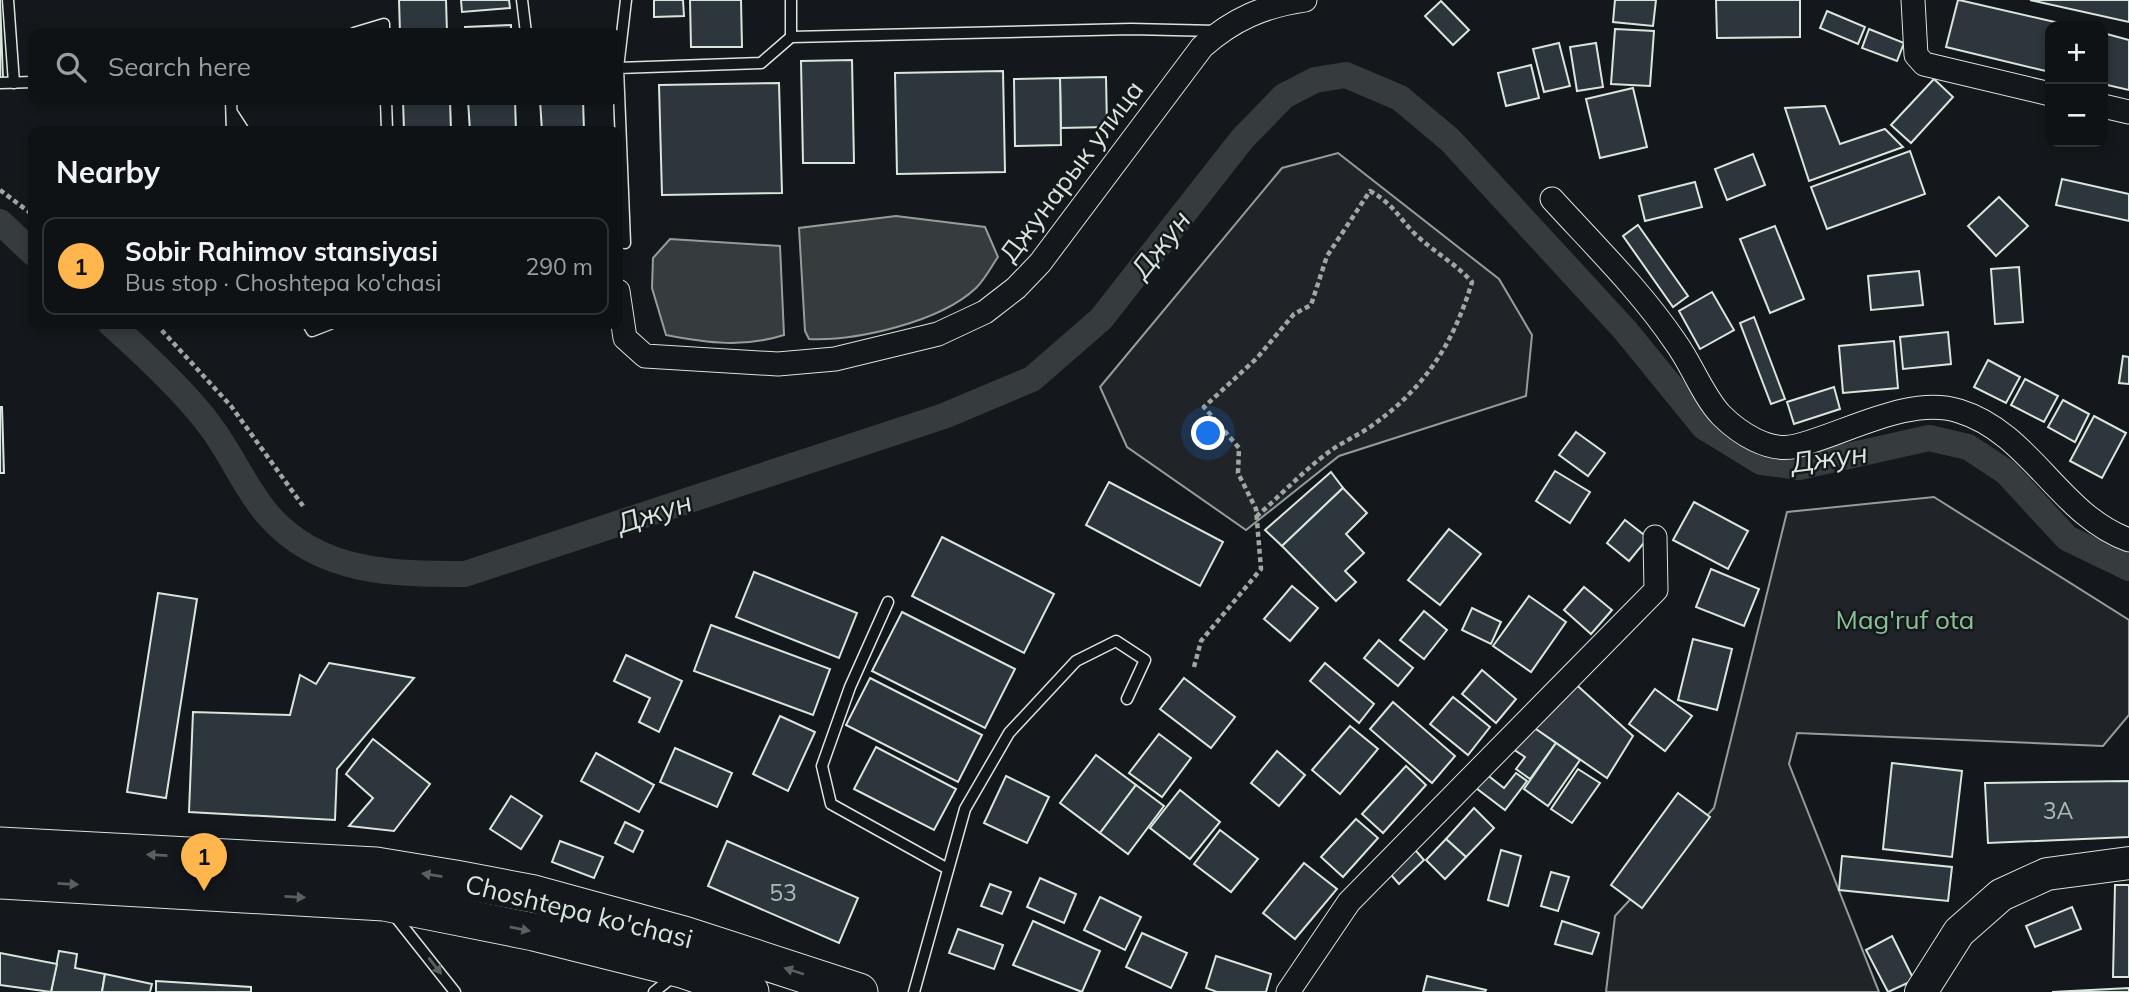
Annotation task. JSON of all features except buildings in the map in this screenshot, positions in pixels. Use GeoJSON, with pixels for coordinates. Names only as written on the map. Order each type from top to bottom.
{"type":"FeatureCollection","features":[{"type":"Feature","properties":{"kind":"main road","name":"Choshtepa ko'chasi"},"geometry":{"type":"LineString","coordinates":[[0,846],[376,866],[455,879],[534,894],[859,992]]}},
{"type":"Feature","properties":{"kind":"main road","name":"Choshtepa ko'chasi"},"geometry":{"type":"LineString","coordinates":[[0,880],[384,902],[534,932],[682,969],[750,992]]}},
{"type":"Feature","properties":{"kind":"street","name":"Джунарык улица"},"geometry":{"type":"LineString","coordinates":[[623,325],[625,338],[645,356],[778,365],[835,359],[938,334],[985,312],[1016,288],[1040,263],[1187,64],[1220,32],[1264,8],[1305,0]]}},
{"type":"Feature","properties":{"kind":"street"},"geometry":{"type":"LineString","coordinates":[[1913,0],[1916,55],[1924,64],[2045,93]]}},
{"type":"Feature","properties":{"kind":"street"},"geometry":{"type":"LineString","coordinates":[[2108,107],[2129,112]]}},
{"type":"Feature","properties":{"kind":"street"},"geometry":{"type":"LineString","coordinates":[[1552,199],[1642,300],[1676,342],[1719,413],[1741,432],[1771,446],[1793,447],[1872,420],[1924,407],[1956,410],[1989,422],[2021,448],[2084,516],[2129,540]]}},
{"type":"Feature","properties":{"kind":"street"},"geometry":{"type":"LineString","coordinates":[[1288,992],[1349,902],[1656,590],[1654,537]]}},
{"type":"Feature","properties":{"kind":"street"},"geometry":{"type":"LineString","coordinates":[[1921,992],[1959,932],[2001,895],[2047,874],[2129,863]]}},
{"type":"Feature","properties":{"kind":"lane"},"geometry":{"type":"LineString","coordinates":[[8,0],[14,83]]}},
{"type":"Feature","properties":{"kind":"lane"},"geometry":{"type":"LineString","coordinates":[[522,0],[525,28]]}},
{"type":"Feature","properties":{"kind":"lane"},"geometry":{"type":"LineString","coordinates":[[622,28],[626,0]]}},
{"type":"Feature","properties":{"kind":"lane"},"geometry":{"type":"LineString","coordinates":[[791,0],[791,37]]}},
{"type":"Feature","properties":{"kind":"lane"},"geometry":{"type":"LineString","coordinates":[[371,28],[384,24],[384,28]]}},
{"type":"Feature","properties":{"kind":"lane"},"geometry":{"type":"LineString","coordinates":[[623,68],[761,63],[791,37],[1131,29],[1220,32]]}},
{"type":"Feature","properties":{"kind":"lane"},"geometry":{"type":"LineString","coordinates":[[0,83],[28,82]]}},
{"type":"Feature","properties":{"kind":"lane"},"geometry":{"type":"LineString","coordinates":[[386,105],[387,126]]}},
{"type":"Feature","properties":{"kind":"lane"},"geometry":{"type":"LineString","coordinates":[[619,105],[620,126]]}},
{"type":"Feature","properties":{"kind":"lane"},"geometry":{"type":"LineString","coordinates":[[231,106],[232,126]]}},
{"type":"Feature","properties":{"kind":"lane"},"geometry":{"type":"LineString","coordinates":[[231,106],[241,126]]}},
{"type":"Feature","properties":{"kind":"lane"},"geometry":{"type":"LineString","coordinates":[[623,193],[625,243]]}},
{"type":"Feature","properties":{"kind":"lane"},"geometry":{"type":"LineString","coordinates":[[888,602],[850,687],[822,766],[831,804],[948,869]]}},
{"type":"Feature","properties":{"kind":"lane"},"geometry":{"type":"LineString","coordinates":[[914,992],[965,809],[1009,733],[1076,662],[1116,641],[1145,660],[1127,699]]}},
{"type":"Feature","properties":{"kind":"lane"},"geometry":{"type":"LineString","coordinates":[[384,902],[456,992]]}},
{"type":"Feature","properties":{"kind":"lane"},"geometry":{"type":"LineString","coordinates":[[654,992],[682,969]]}},
{"type":"Feature","properties":{"kind":"path"},"geometry":{"type":"LineString","coordinates":[[0,190],[28,211]]}},
{"type":"Feature","properties":{"kind":"path"},"geometry":{"type":"LineString","coordinates":[[1194,667],[1201,641],[1261,569],[1257,516],[1238,473],[1239,448],[1204,407],[1257,358],[1294,314],[1311,305],[1327,256],[1370,191],[1389,201],[1413,231],[1456,264],[1472,282],[1462,313],[1437,362],[1417,389],[1370,427],[1333,450],[1257,516]]}},
{"type":"Feature","properties":{"kind":"path"},"geometry":{"type":"LineString","coordinates":[[161,329],[230,405],[303,506]]}},
{"type":"Feature","properties":{"kind":"green space"},"geometry":{"type":"Polygon","coordinates":[[[1338,153],[1499,279],[1532,335],[1526,396],[1339,456],[1246,530],[1127,447],[1100,387],[1282,168],[1338,153]]]}},
{"type":"Feature","properties":{"kind":"green space","name":"Mag'ruf ota"},"geometry":{"type":"Polygon","coordinates":[[[1934,497],[2129,620],[2129,715],[2103,746],[1797,733],[1789,764],[1879,992],[1606,992],[1615,916],[1714,808],[1787,512],[1934,497]]]}},
{"type":"Feature","properties":{"kind":"shaded area"},"geometry":{"type":"Polygon","coordinates":[[[896,216],[985,227],[998,257],[976,288],[941,311],[873,333],[809,339],[805,331],[799,228],[896,216]]]}},
{"type":"Feature","properties":{"kind":"shaded area"},"geometry":{"type":"Polygon","coordinates":[[[670,239],[780,246],[784,335],[754,342],[725,343],[666,335],[652,288],[653,258],[670,239]]]}},
{"type":"Feature","properties":{"kind":"waterway","name":"Джун"},"geometry":{"type":"LineString","coordinates":[[116,329],[201,414],[261,506],[289,535],[311,550],[360,567],[412,573],[465,574],[944,416],[1032,379],[1101,319],[1243,138],[1284,96],[1315,80],[1346,75],[1400,98],[1450,140],[1625,330],[1704,427],[1761,462],[1799,467],[1929,438],[1968,447],[2006,472],[2067,538],[2129,568]]}},
{"type":"Feature","properties":{"kind":"waterway","name":"Джун"},"geometry":{"type":"LineString","coordinates":[[0,222],[28,248]]}},
{"type":"Feature","properties":{"kind":"place","name":"Sobir Rahimov stansiyasi"},"geometry":{"type":"Point","coordinates":[204,891]}}]}
